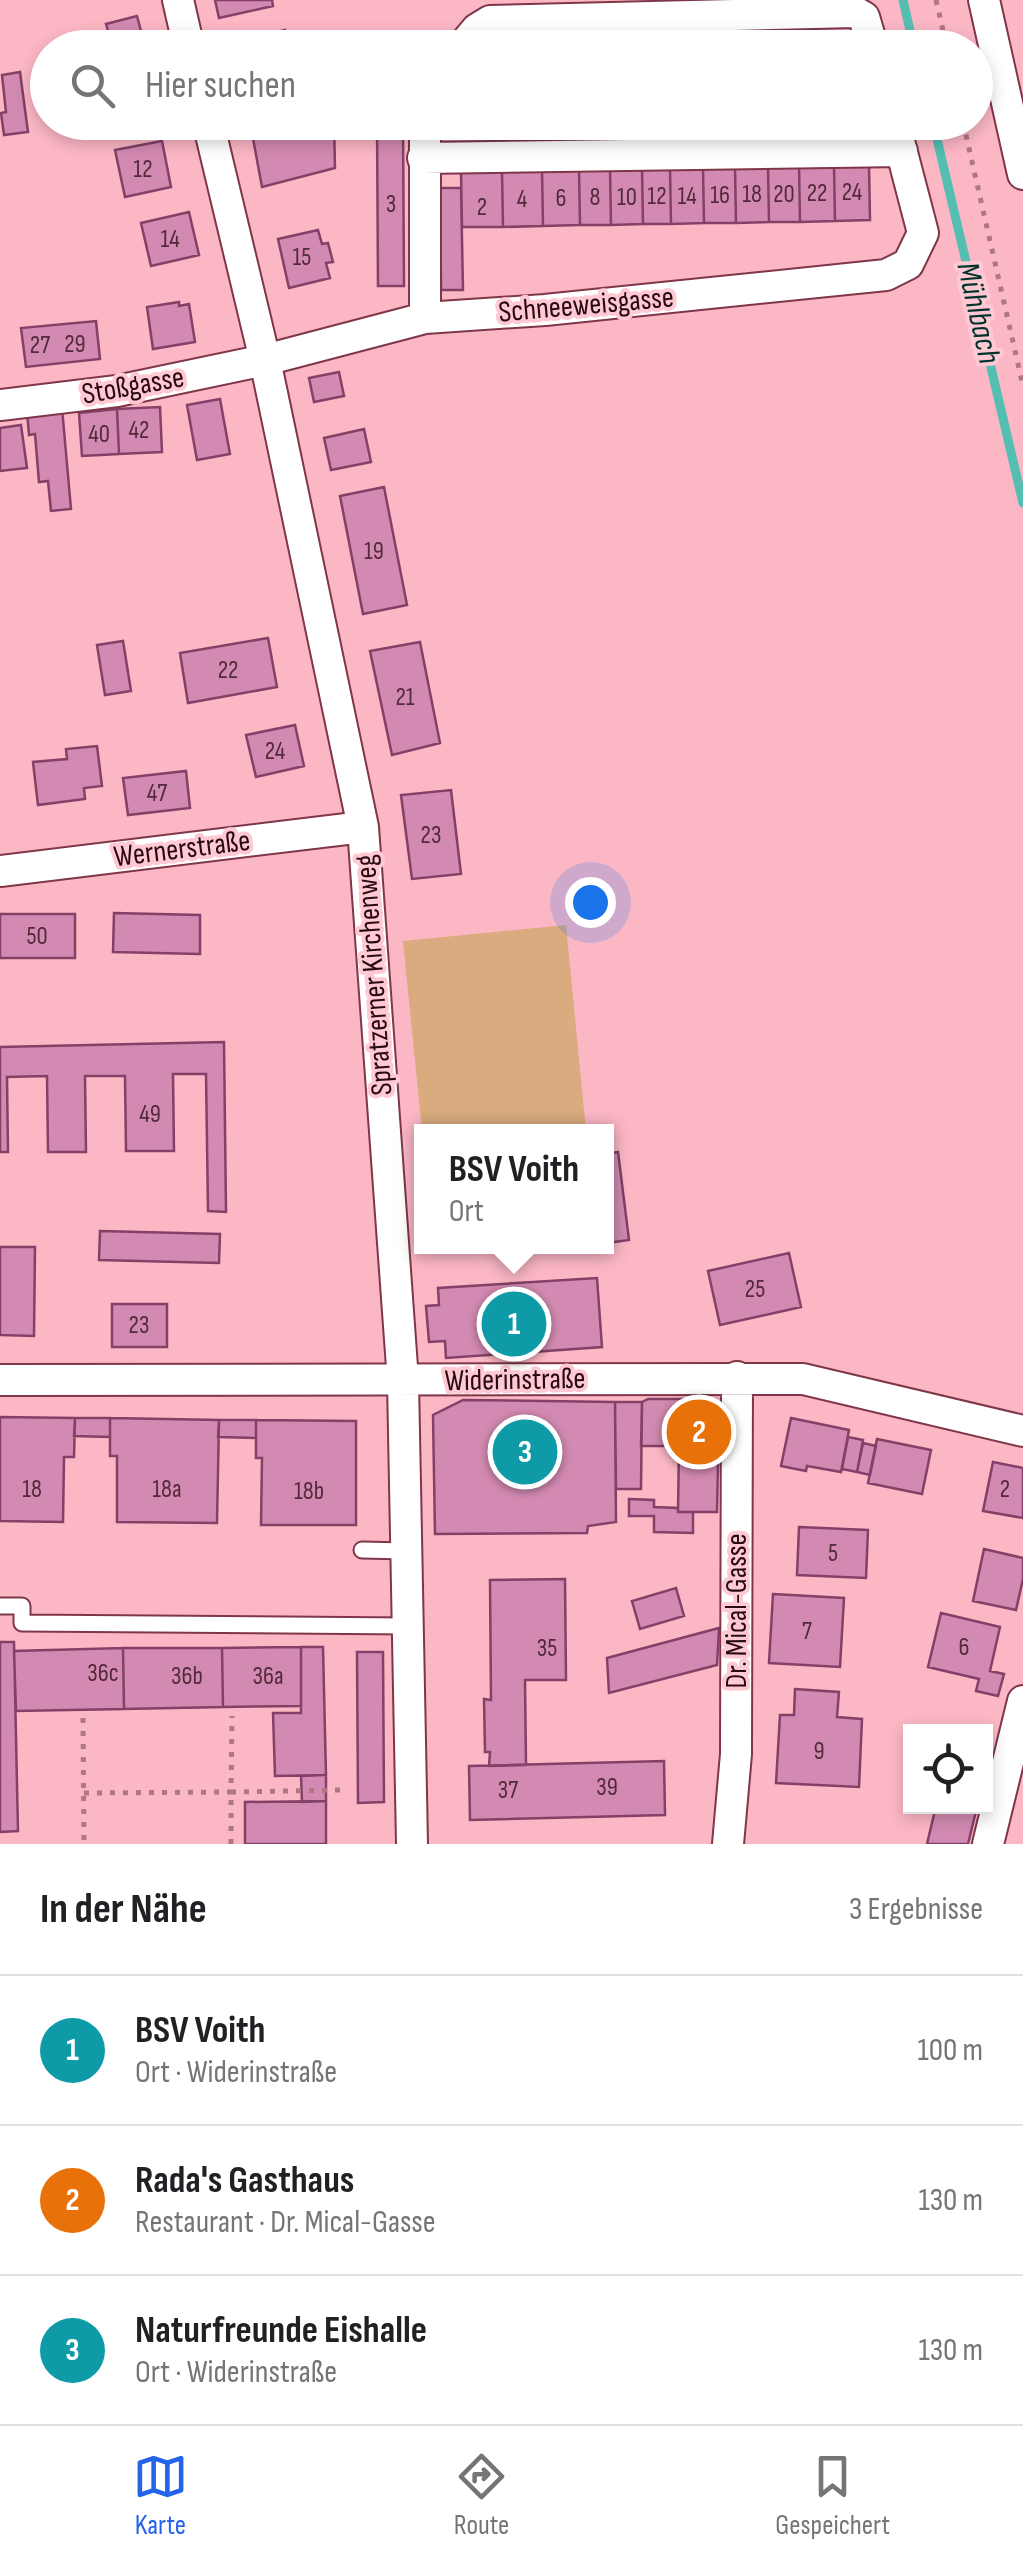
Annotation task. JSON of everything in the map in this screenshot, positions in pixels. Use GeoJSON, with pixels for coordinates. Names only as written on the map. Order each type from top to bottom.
{"type":"FeatureCollection","features":[{"type":"Feature","properties":{"kind":"street"},"geometry":{"type":"LineString","coordinates":[[178,0],[186,30]]}},
{"type":"Feature","properties":{"kind":"street"},"geometry":{"type":"LineString","coordinates":[[984,0],[1011,63],[1023,174]]}},
{"type":"Feature","properties":{"kind":"street"},"geometry":{"type":"LineString","coordinates":[[476,30],[490,21],[855,12],[862,15],[867,30]]}},
{"type":"Feature","properties":{"kind":"street","name":"Spratzerner Kirchenweg"},"geometry":{"type":"LineString","coordinates":[[212,140],[265,360],[364,828],[403,1382],[412,1844]]}},
{"type":"Feature","properties":{"kind":"street"},"geometry":{"type":"LineString","coordinates":[[424,140],[425,318]]}},
{"type":"Feature","properties":{"kind":"street"},"geometry":{"type":"LineString","coordinates":[[423,158],[830,140]]}},
{"type":"Feature","properties":{"kind":"street","name":"Schneeweisgasse"},"geometry":{"type":"LineString","coordinates":[[265,360],[425,318],[545,310],[886,274],[908,264],[922,233],[899,140]]}},
{"type":"Feature","properties":{"kind":"street","name":"Stoßgasse"},"geometry":{"type":"LineString","coordinates":[[0,404],[118,391],[265,360]]}},
{"type":"Feature","properties":{"kind":"street","name":"Wernerstraße"},"geometry":{"type":"LineString","coordinates":[[0,871],[364,828]]}},
{"type":"Feature","properties":{"kind":"street","name":"Dr. Mical-Gasse"},"geometry":{"type":"LineString","coordinates":[[728,1844],[736,1754],[737,1377]]}},
{"type":"Feature","properties":{"kind":"street","name":"Widerinstraße"},"geometry":{"type":"LineString","coordinates":[[0,1380],[802,1379],[1023,1431]]}},
{"type":"Feature","properties":{"kind":"street"},"geometry":{"type":"LineString","coordinates":[[988,1844],[1023,1701]]}},
{"type":"Feature","properties":{"kind":"lane"},"geometry":{"type":"LineString","coordinates":[[362,1550],[406,1551]]}},
{"type":"Feature","properties":{"kind":"lane"},"geometry":{"type":"LineString","coordinates":[[0,1606],[22,1606],[22,1623],[408,1626]]}},
{"type":"Feature","properties":{"kind":"path"},"geometry":{"type":"LineString","coordinates":[[936,0],[942,30]]}},
{"type":"Feature","properties":{"kind":"path"},"geometry":{"type":"LineString","coordinates":[[968,140],[1023,386]]}},
{"type":"Feature","properties":{"kind":"path"},"geometry":{"type":"LineString","coordinates":[[231,1844],[232,1716]]}},
{"type":"Feature","properties":{"kind":"path"},"geometry":{"type":"LineString","coordinates":[[84,1718],[84,1844]]}},
{"type":"Feature","properties":{"kind":"path"},"geometry":{"type":"LineString","coordinates":[[84,1793],[342,1790]]}},
{"type":"Feature","properties":{"kind":"shaded area"},"geometry":{"type":"Polygon","coordinates":[[[566,925],[585,1124],[421,1124],[403,941],[566,925]]]}},
{"type":"Feature","properties":{"kind":"building"},"geometry":{"type":"Polygon","coordinates":[[[215,0],[272,0],[273,6],[219,18],[215,0]]]}},
{"type":"Feature","properties":{"kind":"building"},"geometry":{"type":"Polygon","coordinates":[[[137,16],[141,30],[108,30],[106,24],[137,16]]]}},
{"type":"Feature","properties":{"kind":"building"},"geometry":{"type":"Polygon","coordinates":[[[20,72],[28,132],[4,135],[2,75],[20,72]]]}},
{"type":"Feature","properties":{"kind":"building"},"geometry":{"type":"Polygon","coordinates":[[[253,140],[334,140],[335,168],[262,187],[253,140]]]}},
{"type":"Feature","properties":{"kind":"building"},"geometry":{"type":"Polygon","coordinates":[[[377,140],[403,140],[404,286],[378,286],[377,140]]]}},
{"type":"Feature","properties":{"kind":"building"},"geometry":{"type":"Polygon","coordinates":[[[162,141],[171,187],[125,197],[115,150],[162,141]]]}},
{"type":"Feature","properties":{"kind":"building"},"geometry":{"type":"Polygon","coordinates":[[[869,164],[870,220],[835,221],[834,165],[869,164]]]}},
{"type":"Feature","properties":{"kind":"building"},"geometry":{"type":"Polygon","coordinates":[[[799,165],[800,222],[769,222],[768,166],[799,165]]]}},
{"type":"Feature","properties":{"kind":"building"},"geometry":{"type":"Polygon","coordinates":[[[799,165],[834,165],[835,221],[800,222],[799,165]]]}},
{"type":"Feature","properties":{"kind":"building"},"geometry":{"type":"Polygon","coordinates":[[[768,166],[769,222],[736,223],[735,167],[768,166]]]}},
{"type":"Feature","properties":{"kind":"building"},"geometry":{"type":"Polygon","coordinates":[[[735,167],[736,223],[704,223],[703,168],[735,167]]]}},
{"type":"Feature","properties":{"kind":"building"},"geometry":{"type":"Polygon","coordinates":[[[642,168],[643,224],[611,225],[610,169],[642,168]]]}},
{"type":"Feature","properties":{"kind":"building"},"geometry":{"type":"Polygon","coordinates":[[[642,168],[670,168],[671,224],[643,224],[642,168]]]}},
{"type":"Feature","properties":{"kind":"building"},"geometry":{"type":"Polygon","coordinates":[[[670,168],[703,168],[704,223],[671,224],[670,168]]]}},
{"type":"Feature","properties":{"kind":"building"},"geometry":{"type":"Polygon","coordinates":[[[610,169],[611,225],[580,225],[579,170],[610,169]]]}},
{"type":"Feature","properties":{"kind":"building"},"geometry":{"type":"Polygon","coordinates":[[[542,170],[543,226],[503,227],[502,171],[542,170]]]}},
{"type":"Feature","properties":{"kind":"building"},"geometry":{"type":"Polygon","coordinates":[[[542,170],[579,170],[580,225],[543,226],[542,170]]]}},
{"type":"Feature","properties":{"kind":"building"},"geometry":{"type":"Polygon","coordinates":[[[502,171],[503,227],[462,227],[461,172],[502,171]]]}},
{"type":"Feature","properties":{"kind":"building"},"geometry":{"type":"Polygon","coordinates":[[[440,188],[461,188],[463,290],[441,290],[440,188]]]}},
{"type":"Feature","properties":{"kind":"building"},"geometry":{"type":"Polygon","coordinates":[[[189,212],[199,255],[151,266],[141,223],[189,212]]]}},
{"type":"Feature","properties":{"kind":"building"},"geometry":{"type":"Polygon","coordinates":[[[318,230],[322,244],[328,243],[333,262],[326,263],[330,278],[289,288],[278,239],[318,230]]]}},
{"type":"Feature","properties":{"kind":"building"},"geometry":{"type":"Polygon","coordinates":[[[179,302],[179,306],[189,304],[195,342],[153,349],[147,307],[179,302]]]}},
{"type":"Feature","properties":{"kind":"building"},"geometry":{"type":"Polygon","coordinates":[[[96,321],[100,359],[26,367],[21,328],[96,321]]]}},
{"type":"Feature","properties":{"kind":"building"},"geometry":{"type":"Polygon","coordinates":[[[339,372],[344,396],[314,402],[309,378],[339,372]]]}},
{"type":"Feature","properties":{"kind":"building"},"geometry":{"type":"Polygon","coordinates":[[[220,399],[230,454],[197,460],[187,405],[220,399]]]}},
{"type":"Feature","properties":{"kind":"building"},"geometry":{"type":"Polygon","coordinates":[[[160,407],[162,452],[119,454],[117,409],[160,407]]]}},
{"type":"Feature","properties":{"kind":"building"},"geometry":{"type":"Polygon","coordinates":[[[62,408],[71,509],[51,511],[48,481],[39,482],[35,434],[29,435],[27,411],[62,408]]]}},
{"type":"Feature","properties":{"kind":"building"},"geometry":{"type":"Polygon","coordinates":[[[117,409],[119,454],[82,456],[79,413],[117,409]]]}},
{"type":"Feature","properties":{"kind":"building"},"geometry":{"type":"Polygon","coordinates":[[[21,425],[27,468],[0,471],[0,428],[21,425]]]}},
{"type":"Feature","properties":{"kind":"building"},"geometry":{"type":"Polygon","coordinates":[[[364,429],[371,462],[331,470],[324,438],[364,429]]]}},
{"type":"Feature","properties":{"kind":"building"},"geometry":{"type":"Polygon","coordinates":[[[384,487],[407,605],[363,614],[340,496],[384,487]]]}},
{"type":"Feature","properties":{"kind":"building"},"geometry":{"type":"Polygon","coordinates":[[[268,638],[277,687],[188,703],[180,653],[268,638]]]}},
{"type":"Feature","properties":{"kind":"building"},"geometry":{"type":"Polygon","coordinates":[[[123,641],[131,691],[105,695],[97,645],[123,641]]]}},
{"type":"Feature","properties":{"kind":"building"},"geometry":{"type":"Polygon","coordinates":[[[420,642],[440,743],[392,755],[370,651],[420,642]]]}},
{"type":"Feature","properties":{"kind":"building"},"geometry":{"type":"Polygon","coordinates":[[[295,725],[304,766],[256,777],[246,735],[295,725]]]}},
{"type":"Feature","properties":{"kind":"building"},"geometry":{"type":"Polygon","coordinates":[[[97,746],[102,786],[84,788],[85,799],[38,805],[33,762],[67,759],[66,749],[97,746]]]}},
{"type":"Feature","properties":{"kind":"building"},"geometry":{"type":"Polygon","coordinates":[[[186,771],[190,808],[128,815],[123,778],[186,771]]]}},
{"type":"Feature","properties":{"kind":"building"},"geometry":{"type":"Polygon","coordinates":[[[451,790],[461,874],[412,879],[401,795],[451,790]]]}},
{"type":"Feature","properties":{"kind":"building"},"geometry":{"type":"Polygon","coordinates":[[[114,913],[200,915],[200,954],[113,952],[114,913]]]}},
{"type":"Feature","properties":{"kind":"building"},"geometry":{"type":"Polygon","coordinates":[[[0,914],[75,914],[75,958],[0,958],[0,914]]]}},
{"type":"Feature","properties":{"kind":"building"},"geometry":{"type":"Polygon","coordinates":[[[224,1042],[226,1212],[208,1211],[206,1074],[173,1074],[174,1151],[126,1151],[125,1076],[85,1076],[86,1152],[48,1152],[47,1076],[7,1077],[8,1152],[0,1152],[0,1047],[224,1042]]]}},
{"type":"Feature","properties":{"kind":"building"},"geometry":{"type":"Polygon","coordinates":[[[618,1152],[629,1240],[614,1242],[614,1153],[618,1152]]]}},
{"type":"Feature","properties":{"kind":"building"},"geometry":{"type":"Polygon","coordinates":[[[100,1231],[220,1234],[219,1263],[99,1260],[100,1231]]]}},
{"type":"Feature","properties":{"kind":"building"},"geometry":{"type":"Polygon","coordinates":[[[0,1247],[35,1247],[34,1336],[0,1335],[0,1247]]]}},
{"type":"Feature","properties":{"kind":"building"},"geometry":{"type":"Polygon","coordinates":[[[789,1253],[801,1307],[720,1325],[708,1271],[789,1253]]]}},
{"type":"Feature","properties":{"kind":"building"},"geometry":{"type":"Polygon","coordinates":[[[597,1278],[602,1347],[446,1358],[445,1341],[429,1342],[426,1306],[439,1305],[438,1288],[597,1278]]]}},
{"type":"Feature","properties":{"kind":"building"},"geometry":{"type":"Polygon","coordinates":[[[112,1304],[167,1304],[167,1347],[112,1347],[112,1304]]]}},
{"type":"Feature","properties":{"kind":"building"},"geometry":{"type":"Polygon","coordinates":[[[687,1399],[687,1415],[719,1416],[717,1512],[678,1512],[679,1446],[641,1446],[642,1402],[687,1399]]]}},
{"type":"Feature","properties":{"kind":"building"},"geometry":{"type":"Polygon","coordinates":[[[463,1400],[615,1402],[616,1522],[588,1526],[587,1533],[435,1534],[433,1415],[463,1400]]]}},
{"type":"Feature","properties":{"kind":"building"},"geometry":{"type":"Polygon","coordinates":[[[615,1402],[642,1402],[641,1489],[616,1489],[615,1402]]]}},
{"type":"Feature","properties":{"kind":"building"},"geometry":{"type":"Polygon","coordinates":[[[0,1417],[75,1418],[74,1457],[64,1457],[63,1522],[0,1521],[0,1417]]]}},
{"type":"Feature","properties":{"kind":"building"},"geometry":{"type":"Polygon","coordinates":[[[75,1418],[110,1418],[110,1437],[74,1436],[75,1418]]]}},
{"type":"Feature","properties":{"kind":"building"},"geometry":{"type":"Polygon","coordinates":[[[110,1418],[219,1420],[217,1523],[117,1522],[117,1456],[110,1456],[110,1418]]]}},
{"type":"Feature","properties":{"kind":"building"},"geometry":{"type":"Polygon","coordinates":[[[791,1418],[849,1430],[841,1472],[781,1466],[791,1418]]]}},
{"type":"Feature","properties":{"kind":"building"},"geometry":{"type":"Polygon","coordinates":[[[219,1420],[256,1420],[256,1438],[218,1437],[219,1420]]]}},
{"type":"Feature","properties":{"kind":"building"},"geometry":{"type":"Polygon","coordinates":[[[256,1420],[356,1421],[356,1525],[261,1525],[262,1458],[256,1458],[256,1420]]]}},
{"type":"Feature","properties":{"kind":"building"},"geometry":{"type":"Polygon","coordinates":[[[848,1437],[863,1440],[857,1472],[842,1469],[848,1437]]]}},
{"type":"Feature","properties":{"kind":"building"},"geometry":{"type":"Polygon","coordinates":[[[877,1439],[931,1450],[922,1494],[868,1483],[877,1439]]]}},
{"type":"Feature","properties":{"kind":"building"},"geometry":{"type":"Polygon","coordinates":[[[863,1443],[876,1446],[870,1475],[857,1472],[863,1443]]]}},
{"type":"Feature","properties":{"kind":"building"},"geometry":{"type":"Polygon","coordinates":[[[993,1462],[1023,1468],[1023,1518],[983,1511],[993,1462]]]}},
{"type":"Feature","properties":{"kind":"building"},"geometry":{"type":"Polygon","coordinates":[[[629,1499],[654,1500],[654,1507],[693,1512],[693,1533],[654,1532],[654,1516],[629,1516],[629,1499]]]}},
{"type":"Feature","properties":{"kind":"building"},"geometry":{"type":"Polygon","coordinates":[[[799,1527],[868,1530],[866,1578],[797,1575],[799,1527]]]}},
{"type":"Feature","properties":{"kind":"building"},"geometry":{"type":"Polygon","coordinates":[[[984,1549],[1023,1558],[1016,1610],[973,1601],[984,1549]]]}},
{"type":"Feature","properties":{"kind":"building"},"geometry":{"type":"Polygon","coordinates":[[[565,1579],[566,1680],[525,1680],[526,1765],[489,1766],[484,1699],[491,1700],[490,1580],[565,1579]]]}},
{"type":"Feature","properties":{"kind":"building"},"geometry":{"type":"Polygon","coordinates":[[[676,1588],[684,1616],[640,1629],[632,1601],[676,1588]]]}},
{"type":"Feature","properties":{"kind":"building"},"geometry":{"type":"Polygon","coordinates":[[[773,1594],[844,1598],[840,1667],[769,1663],[773,1594]]]}},
{"type":"Feature","properties":{"kind":"building"},"geometry":{"type":"Polygon","coordinates":[[[941,1613],[1000,1627],[990,1671],[1004,1674],[998,1696],[976,1691],[979,1679],[928,1667],[941,1613]]]}},
{"type":"Feature","properties":{"kind":"building"},"geometry":{"type":"Polygon","coordinates":[[[719,1628],[717,1665],[609,1693],[607,1658],[719,1628]]]}},
{"type":"Feature","properties":{"kind":"building"},"geometry":{"type":"Polygon","coordinates":[[[0,1642],[14,1642],[18,1831],[0,1832],[0,1642]]]}},
{"type":"Feature","properties":{"kind":"building"},"geometry":{"type":"Polygon","coordinates":[[[301,1647],[301,1706],[223,1707],[222,1648],[301,1647]]]}},
{"type":"Feature","properties":{"kind":"building"},"geometry":{"type":"Polygon","coordinates":[[[301,1647],[323,1647],[326,1775],[275,1776],[273,1713],[301,1713],[301,1647]]]}},
{"type":"Feature","properties":{"kind":"building"},"geometry":{"type":"Polygon","coordinates":[[[123,1648],[124,1709],[16,1711],[14,1651],[123,1648]]]}},
{"type":"Feature","properties":{"kind":"building"},"geometry":{"type":"Polygon","coordinates":[[[123,1648],[222,1648],[223,1707],[124,1709],[123,1648]]]}},
{"type":"Feature","properties":{"kind":"building"},"geometry":{"type":"Polygon","coordinates":[[[357,1652],[383,1652],[384,1802],[358,1803],[357,1652]]]}},
{"type":"Feature","properties":{"kind":"building"},"geometry":{"type":"Polygon","coordinates":[[[795,1689],[839,1692],[837,1717],[862,1719],[859,1787],[776,1783],[780,1715],[794,1715],[795,1689]]]}},
{"type":"Feature","properties":{"kind":"building"},"geometry":{"type":"Polygon","coordinates":[[[664,1761],[665,1815],[470,1820],[469,1766],[664,1761]]]}},
{"type":"Feature","properties":{"kind":"building"},"geometry":{"type":"Polygon","coordinates":[[[326,1775],[326,1801],[302,1802],[301,1776],[326,1775]]]}},
{"type":"Feature","properties":{"kind":"building"},"geometry":{"type":"Polygon","coordinates":[[[326,1801],[326,1844],[245,1844],[245,1802],[326,1801]]]}},
{"type":"Feature","properties":{"kind":"building"},"geometry":{"type":"Polygon","coordinates":[[[934,1814],[975,1814],[968,1844],[927,1844],[934,1814]]]}},
{"type":"Feature","properties":{"kind":"waterway","name":"Mühlbach"},"geometry":{"type":"LineString","coordinates":[[903,0],[910,30]]}},
{"type":"Feature","properties":{"kind":"waterway","name":"Mühlbach"},"geometry":{"type":"LineString","coordinates":[[937,140],[1023,503]]}},
{"type":"Feature","properties":{"kind":"place","name":"BSV Voith"},"geometry":{"type":"Point","coordinates":[514,1324]}},
{"type":"Feature","properties":{"kind":"place","name":"Rada's Gasthaus"},"geometry":{"type":"Point","coordinates":[699,1432]}},
{"type":"Feature","properties":{"kind":"place","name":"Naturfreunde Eishalle"},"geometry":{"type":"Point","coordinates":[525,1452]}}]}
